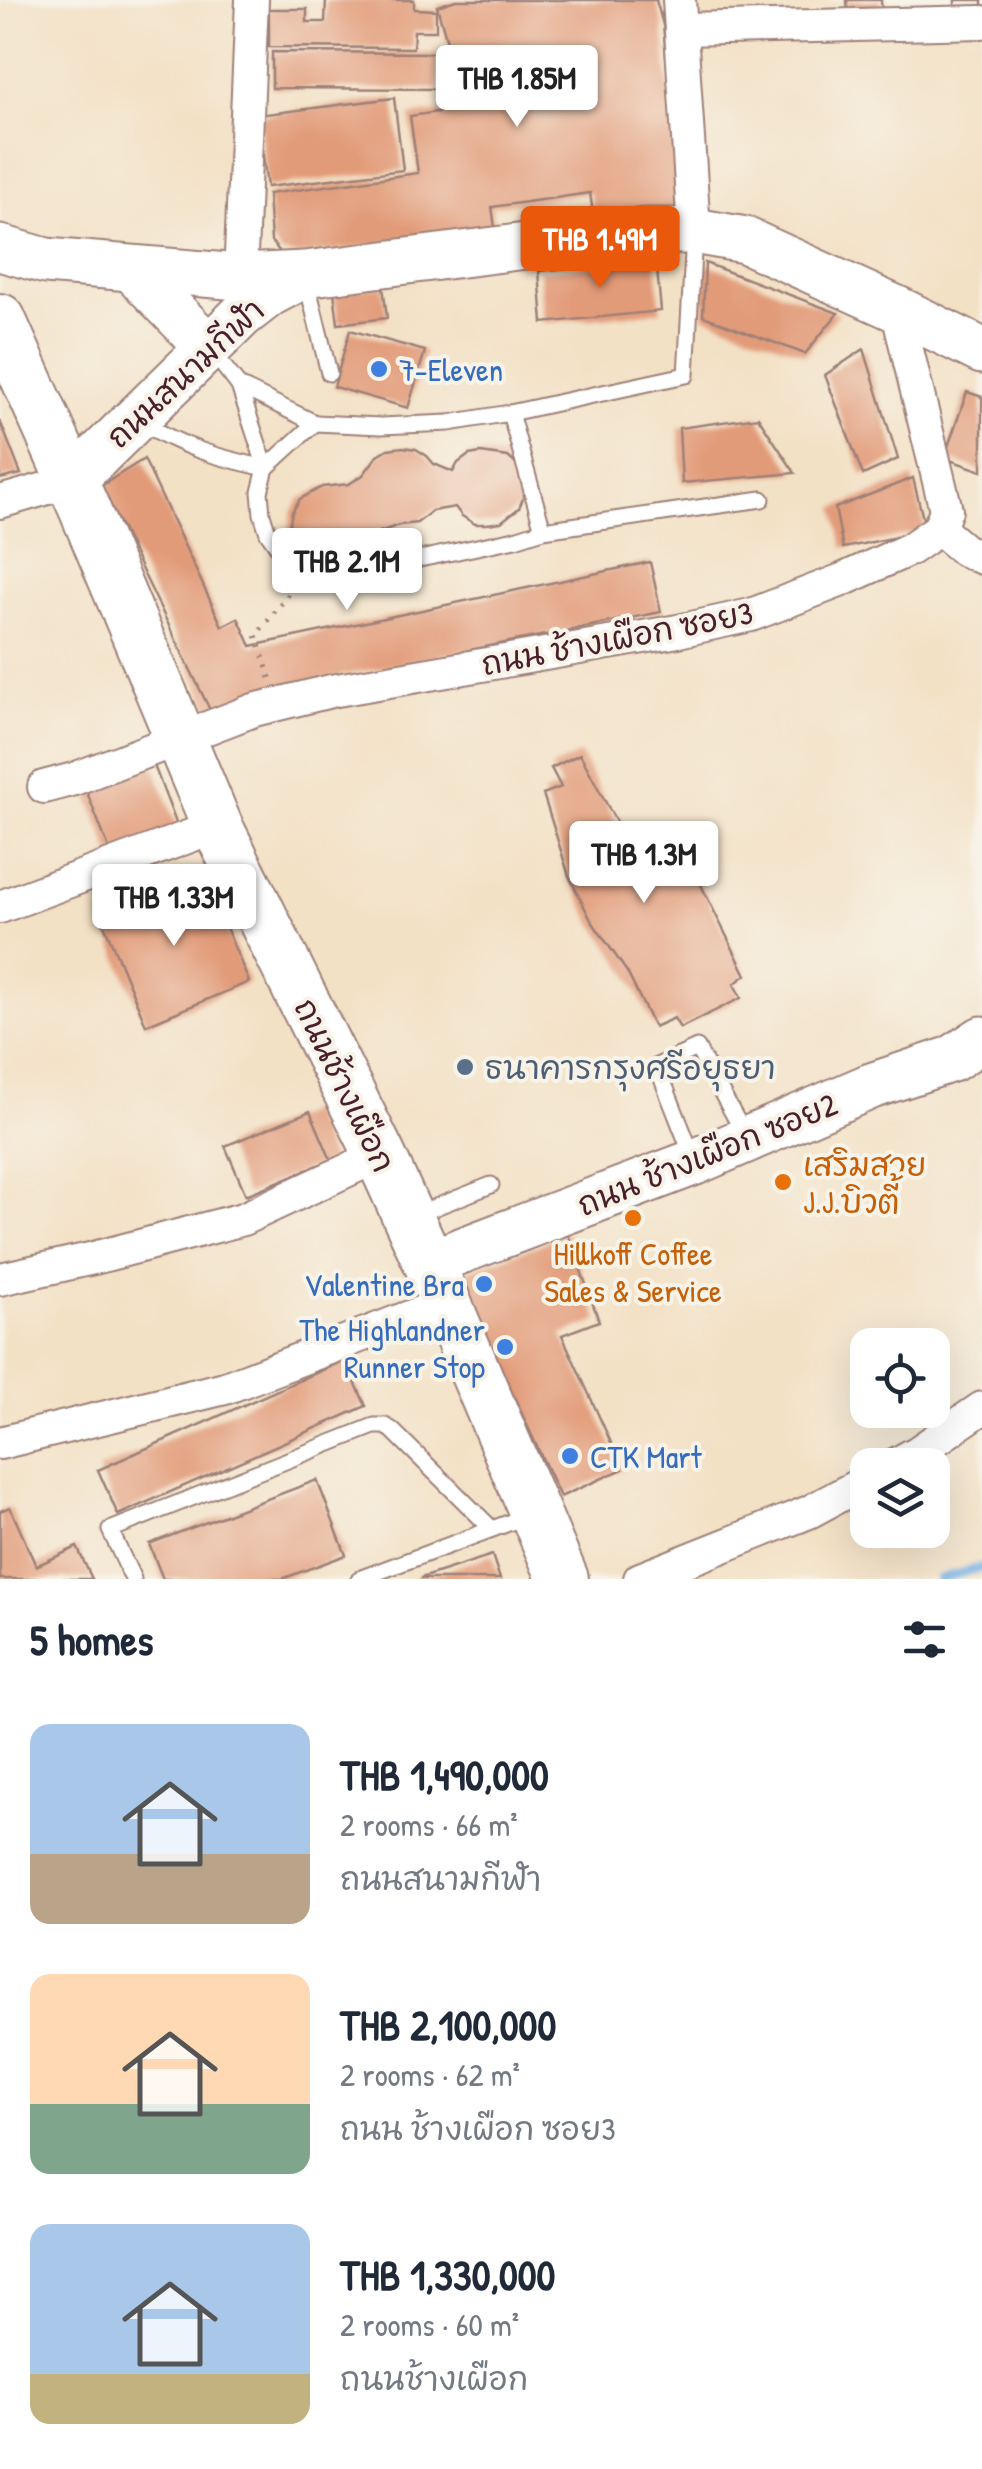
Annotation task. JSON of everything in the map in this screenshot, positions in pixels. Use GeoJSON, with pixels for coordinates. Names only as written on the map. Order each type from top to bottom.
{"type":"FeatureCollection","features":[{"type":"Feature","properties":{"kind":"main road","name":"ถนนช้างเผือก"},"geometry":{"type":"LineString","coordinates":[[0,319],[218,826],[380,1155],[438,1283],[514,1521],[563,1579]]}},
{"type":"Feature","properties":{"kind":"street"},"geometry":{"type":"LineString","coordinates":[[240,277],[252,0]]}},
{"type":"Feature","properties":{"kind":"street"},"geometry":{"type":"LineString","coordinates":[[694,231],[681,14],[982,22]]}},
{"type":"Feature","properties":{"kind":"street","name":"ถนนสนามกีฬา"},"geometry":{"type":"LineString","coordinates":[[0,248],[46,260],[240,277],[305,274],[644,231],[694,231],[745,240],[982,351]]}},
{"type":"Feature","properties":{"kind":"street"},"geometry":{"type":"LineString","coordinates":[[132,270],[209,348]]}},
{"type":"Feature","properties":{"kind":"street","name":"ถนนสนามกีฬา"},"geometry":{"type":"LineString","coordinates":[[72,481],[242,315],[268,294],[305,274]]}},
{"type":"Feature","properties":{"kind":"street"},"geometry":{"type":"LineString","coordinates":[[897,309],[946,510],[939,529],[964,550],[982,558]]}},
{"type":"Feature","properties":{"kind":"street"},"geometry":{"type":"LineString","coordinates":[[0,502],[72,481]]}},
{"type":"Feature","properties":{"kind":"street","name":"ถนน ช้างเผือก ซอย3"},"geometry":{"type":"LineString","coordinates":[[44,787],[254,710],[330,691],[678,632],[751,615],[910,549],[939,529]]}},
{"type":"Feature","properties":{"kind":"street"},"geometry":{"type":"LineString","coordinates":[[0,907],[218,826]]}},
{"type":"Feature","properties":{"kind":"street","name":"ถนน ช้างเผือก ซอย2"},"geometry":{"type":"LineString","coordinates":[[0,1443],[225,1388],[695,1162],[872,1086],[952,1059],[982,1039]]}},
{"type":"Feature","properties":{"kind":"street"},"geometry":{"type":"LineString","coordinates":[[0,1279],[243,1219],[380,1155]]}},
{"type":"Feature","properties":{"kind":"street"},"geometry":{"type":"LineString","coordinates":[[924,1448],[982,1408]]}},
{"type":"Feature","properties":{"kind":"street"},"geometry":{"type":"LineString","coordinates":[[640,1579],[809,1512],[850,1490]]}},
{"type":"Feature","properties":{"kind":"lane"},"geometry":{"type":"LineString","coordinates":[[238,386],[315,423],[380,426],[449,423],[686,375],[694,231]]}},
{"type":"Feature","properties":{"kind":"lane"},"geometry":{"type":"LineString","coordinates":[[305,274],[329,372]]}},
{"type":"Feature","properties":{"kind":"lane"},"geometry":{"type":"LineString","coordinates":[[209,348],[238,386],[266,468],[260,492],[268,533],[290,563],[307,572],[334,577],[543,530],[762,499]]}},
{"type":"Feature","properties":{"kind":"lane"},"geometry":{"type":"LineString","coordinates":[[510,412],[543,530]]}},
{"type":"Feature","properties":{"kind":"lane"},"geometry":{"type":"LineString","coordinates":[[137,419],[183,445],[266,468]]}},
{"type":"Feature","properties":{"kind":"lane"},"geometry":{"type":"LineString","coordinates":[[266,468],[315,423]]}},
{"type":"Feature","properties":{"kind":"lane"},"geometry":{"type":"LineString","coordinates":[[695,1162],[657,1066],[697,1048],[748,1141]]}},
{"type":"Feature","properties":{"kind":"lane"},"geometry":{"type":"LineString","coordinates":[[409,1218],[491,1185]]}},
{"type":"Feature","properties":{"kind":"lane"},"geometry":{"type":"LineString","coordinates":[[133,1579],[110,1530],[374,1426],[392,1430],[514,1521]]}},
{"type":"Feature","properties":{"kind":"lane"},"geometry":{"type":"LineString","coordinates":[[359,1579],[514,1521]]}},
{"type":"Feature","properties":{"kind":"path"},"geometry":{"type":"LineString","coordinates":[[278,704],[256,635],[307,572]]}},
{"type":"Feature","properties":{"kind":"building"},"geometry":{"type":"Polygon","coordinates":[[[326,0],[414,0],[414,9],[436,10],[436,31],[414,31],[413,48],[269,47],[269,9],[307,9],[307,22],[325,22],[326,0]]]}},
{"type":"Feature","properties":{"kind":"building"},"geometry":{"type":"Polygon","coordinates":[[[456,0],[656,0],[663,25],[681,213],[594,220],[590,193],[492,207],[495,228],[295,256],[281,253],[271,241],[268,194],[418,173],[410,116],[478,106],[474,80],[459,84],[437,6],[456,0]]]}},
{"type":"Feature","properties":{"kind":"building"},"geometry":{"type":"Polygon","coordinates":[[[847,0],[881,0],[882,17],[848,19],[847,0]]]}},
{"type":"Feature","properties":{"kind":"building"},"geometry":{"type":"Polygon","coordinates":[[[955,0],[982,0],[982,7],[955,7],[955,0]]]}},
{"type":"Feature","properties":{"kind":"building"},"geometry":{"type":"Polygon","coordinates":[[[272,52],[439,53],[438,89],[272,88],[272,52]]]}},
{"type":"Feature","properties":{"kind":"building"},"geometry":{"type":"Polygon","coordinates":[[[394,98],[403,170],[267,187],[258,115],[394,98]]]}},
{"type":"Feature","properties":{"kind":"building"},"geometry":{"type":"Polygon","coordinates":[[[656,259],[661,311],[543,323],[539,271],[656,259]]]}},
{"type":"Feature","properties":{"kind":"building"},"geometry":{"type":"Polygon","coordinates":[[[705,263],[838,313],[805,354],[703,316],[705,263]]]}},
{"type":"Feature","properties":{"kind":"building"},"geometry":{"type":"Polygon","coordinates":[[[383,286],[387,318],[338,324],[334,292],[383,286]]]}},
{"type":"Feature","properties":{"kind":"building","name":"7-Eleven"},"geometry":{"type":"Polygon","coordinates":[[[350,330],[425,351],[408,408],[334,387],[350,330]]]}},
{"type":"Feature","properties":{"kind":"building"},"geometry":{"type":"Polygon","coordinates":[[[864,349],[898,459],[863,475],[825,375],[864,349]]]}},
{"type":"Feature","properties":{"kind":"building"},"geometry":{"type":"Polygon","coordinates":[[[967,392],[982,397],[982,471],[944,458],[967,392]]]}},
{"type":"Feature","properties":{"kind":"building"},"geometry":{"type":"Polygon","coordinates":[[[758,417],[795,473],[682,483],[679,428],[758,417]]]}},
{"type":"Feature","properties":{"kind":"building"},"geometry":{"type":"Polygon","coordinates":[[[0,421],[21,474],[0,479],[0,421]]]}},
{"type":"Feature","properties":{"kind":"building"},"geometry":{"type":"Polygon","coordinates":[[[403,447],[416,449],[434,464],[453,472],[469,455],[508,457],[517,465],[524,484],[519,508],[501,522],[487,524],[475,524],[455,507],[432,511],[417,523],[368,536],[360,551],[348,561],[336,566],[312,562],[289,527],[300,499],[322,487],[349,484],[363,475],[378,455],[403,447]]]}},
{"type":"Feature","properties":{"kind":"building"},"geometry":{"type":"Polygon","coordinates":[[[144,459],[222,626],[238,618],[251,646],[650,562],[661,612],[274,689],[210,710],[101,486],[144,459]]]}},
{"type":"Feature","properties":{"kind":"building"},"geometry":{"type":"Polygon","coordinates":[[[913,478],[926,531],[843,548],[835,508],[913,478]]]}},
{"type":"Feature","properties":{"kind":"building"},"geometry":{"type":"Polygon","coordinates":[[[580,754],[638,863],[679,841],[746,975],[734,984],[741,998],[680,1028],[674,1018],[654,1027],[627,972],[591,920],[569,876],[543,794],[561,787],[551,768],[580,754]]]}},
{"type":"Feature","properties":{"kind":"building"},"geometry":{"type":"Polygon","coordinates":[[[153,763],[178,828],[111,854],[86,790],[153,763]]]}},
{"type":"Feature","properties":{"kind":"building"},"geometry":{"type":"Polygon","coordinates":[[[203,873],[249,982],[146,1025],[100,915],[203,873]]]}},
{"type":"Feature","properties":{"kind":"building"},"geometry":{"type":"Polygon","coordinates":[[[310,1111],[331,1160],[246,1195],[225,1146],[310,1111]]]}},
{"type":"Feature","properties":{"kind":"building"},"geometry":{"type":"Polygon","coordinates":[[[568,1234],[599,1321],[562,1335],[623,1469],[560,1497],[458,1274],[568,1234]]]}},
{"type":"Feature","properties":{"kind":"building"},"geometry":{"type":"Polygon","coordinates":[[[345,1360],[366,1406],[118,1515],[98,1470],[345,1360]]]}},
{"type":"Feature","properties":{"kind":"building"},"geometry":{"type":"Polygon","coordinates":[[[317,1480],[346,1555],[282,1579],[163,1579],[149,1544],[317,1480]]]}},
{"type":"Feature","properties":{"kind":"building"},"geometry":{"type":"Polygon","coordinates":[[[10,1507],[36,1566],[77,1547],[92,1579],[0,1579],[0,1511],[10,1507]]]}},
{"type":"Feature","properties":{"kind":"building"},"geometry":{"type":"Polygon","coordinates":[[[492,1555],[500,1579],[421,1579],[421,1578],[492,1555]]]}},
{"type":"Feature","properties":{"kind":"waterway"},"geometry":{"type":"LineString","coordinates":[[939,1579],[982,1567]]}},
{"type":"Feature","properties":{"kind":"place","name":"7-Eleven"},"geometry":{"type":"Point","coordinates":[379,369]}},
{"type":"Feature","properties":{"kind":"place","name":"ธนาคารกรุงศรีอยุธยา"},"geometry":{"type":"Point","coordinates":[465,1067]}},
{"type":"Feature","properties":{"kind":"place","name":"เสริมสวย J.J.บิวตี้"},"geometry":{"type":"Point","coordinates":[783,1182]}},
{"type":"Feature","properties":{"kind":"place","name":"Hillkoff Coffee Sales & Service"},"geometry":{"type":"Point","coordinates":[633,1218]}},
{"type":"Feature","properties":{"kind":"place","name":"Valentine Bra"},"geometry":{"type":"Point","coordinates":[484,1284]}},
{"type":"Feature","properties":{"kind":"place","name":"The Highlandner Runner Stop"},"geometry":{"type":"Point","coordinates":[505,1347]}},
{"type":"Feature","properties":{"kind":"place","name":"CTK Mart"},"geometry":{"type":"Point","coordinates":[570,1456]}}]}
